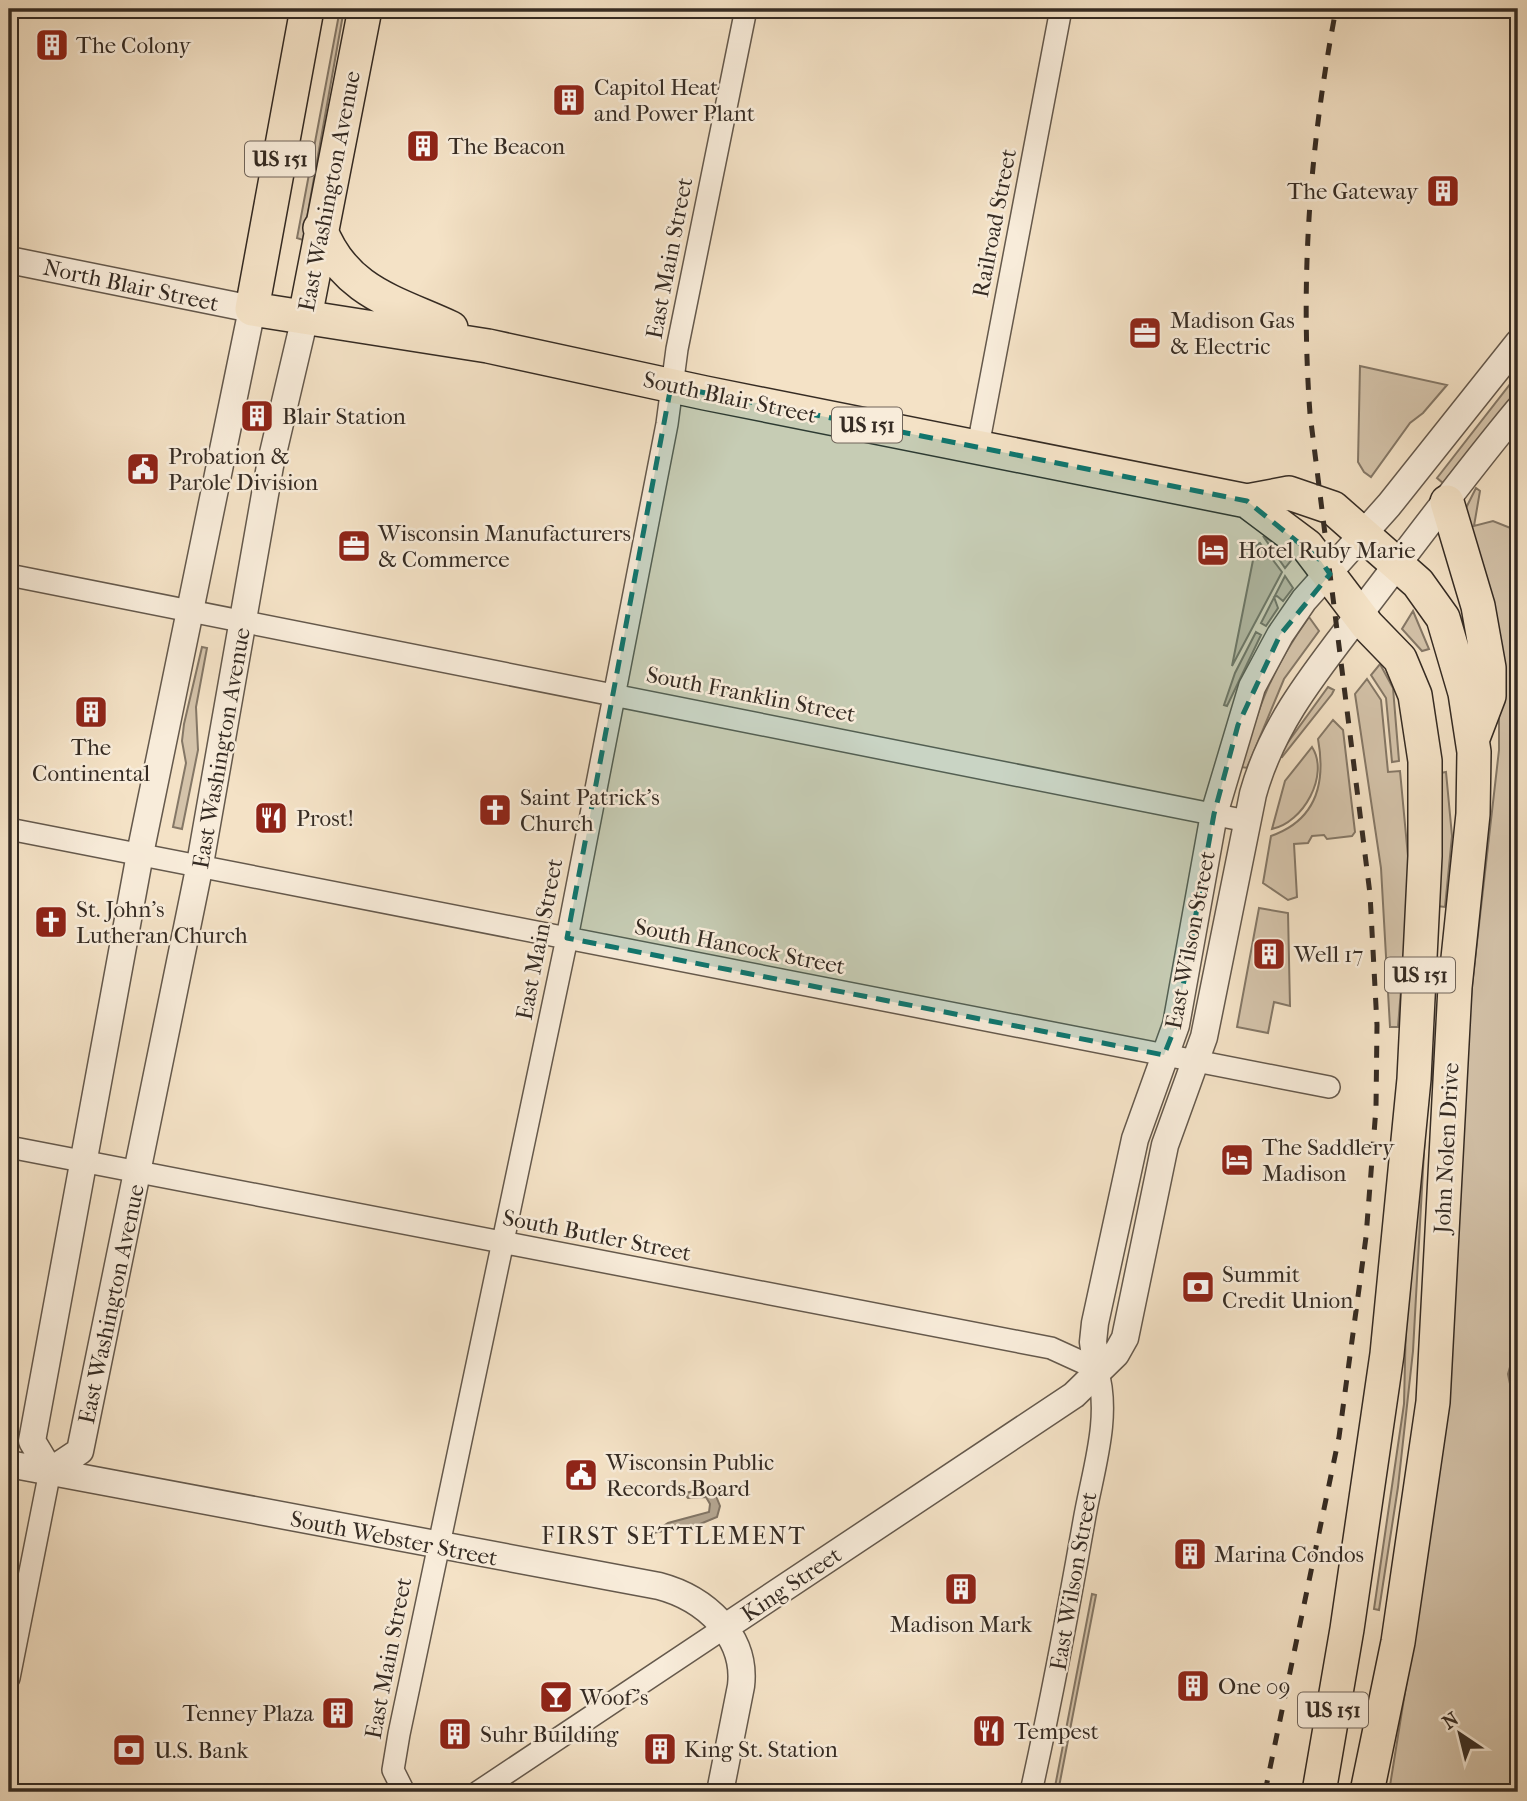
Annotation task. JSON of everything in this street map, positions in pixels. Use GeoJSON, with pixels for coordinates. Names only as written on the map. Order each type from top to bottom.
{"type":"FeatureCollection","features":[{"type":"Feature","properties":{"kind":"main road","name":"US 151"},"geometry":{"type":"LineString","coordinates":[[253,309],[307,9]]}},
{"type":"Feature","properties":{"kind":"main road","name":"East Washington Avenue"},"geometry":{"type":"LineString","coordinates":[[305,317],[320,228],[365,9]]}},
{"type":"Feature","properties":{"kind":"main road","name":"US 151"},"geometry":{"type":"LineString","coordinates":[[320,228],[335,260],[346,274],[369,290],[488,346]]}},
{"type":"Feature","properties":{"kind":"main road","name":"South Blair Street"},"geometry":{"type":"LineString","coordinates":[[253,309],[488,346],[671,386],[1247,501],[1307,546],[1330,574]]}},
{"type":"Feature","properties":{"kind":"main road","name":"South Blair Street"},"geometry":{"type":"LineString","coordinates":[[1247,501],[1276,493],[1295,494],[1333,508],[1365,533]]}},
{"type":"Feature","properties":{"kind":"main road"},"geometry":{"type":"LineString","coordinates":[[1447,502],[1478,606],[1489,668],[1489,696],[1472,740]]}},
{"type":"Feature","properties":{"kind":"main road","name":"John Nolen Drive"},"geometry":{"type":"LineString","coordinates":[[1365,533],[1432,599],[1443,618],[1465,693],[1472,740],[1474,790],[1455,987],[1433,1402],[1398,1643],[1367,1792]]}},
{"type":"Feature","properties":{"kind":"main road","name":"John Nolen Drive"},"geometry":{"type":"LineString","coordinates":[[1319,1792],[1347,1629],[1387,1354],[1414,1079],[1425,856],[1425,761],[1415,695],[1399,659],[1359,615],[1330,574]]}},
{"type":"Feature","properties":{"kind":"street","name":"East Main Street"},"geometry":{"type":"LineString","coordinates":[[404,1792],[393,1770],[567,938],[671,386],[746,9]]}},
{"type":"Feature","properties":{"kind":"street","name":"Railroad Street"},"geometry":{"type":"LineString","coordinates":[[978,446],[1061,9]]}},
{"type":"Feature","properties":{"kind":"street","name":"North Blair Street"},"geometry":{"type":"LineString","coordinates":[[9,260],[253,309]]}},
{"type":"Feature","properties":{"kind":"street"},"geometry":{"type":"LineString","coordinates":[[9,1678],[50,1471],[32,1441],[140,854],[253,309]]}},
{"type":"Feature","properties":{"kind":"street","name":"East Washington Avenue"},"geometry":{"type":"LineString","coordinates":[[50,1471],[80,1451],[200,864],[270,466],[305,317]]}},
{"type":"Feature","properties":{"kind":"street","name":"East Wilson Street"},"geometry":{"type":"LineString","coordinates":[[1031,1792],[1055,1685],[1102,1417],[1104,1393],[1093,1342],[1103,1286],[1135,1139],[1176,1025],[1214,814],[1252,687],[1292,617],[1365,533],[1518,343]]}},
{"type":"Feature","properties":{"kind":"street","name":"East Wilson Street"},"geometry":{"type":"LineString","coordinates":[[1097,1369],[1116,1354],[1125,1338],[1165,1145],[1204,1037],[1247,821],[1263,762],[1284,719],[1318,666],[1518,410]]}},
{"type":"Feature","properties":{"kind":"street","name":"South Franklin Street"},"geometry":{"type":"LineString","coordinates":[[9,575],[191,609],[1247,821]]}},
{"type":"Feature","properties":{"kind":"street","name":"South Hancock Street"},"geometry":{"type":"LineString","coordinates":[[9,829],[200,864],[1329,1087]]}},
{"type":"Feature","properties":{"kind":"street","name":"South Butler Street"},"geometry":{"type":"LineString","coordinates":[[9,1147],[503,1245],[1051,1348],[1097,1369]]}},
{"type":"Feature","properties":{"kind":"street","name":"King Street"},"geometry":{"type":"LineString","coordinates":[[478,1792],[1074,1395],[1097,1369]]}},
{"type":"Feature","properties":{"kind":"street","name":"South Webster Street"},"geometry":{"type":"LineString","coordinates":[[9,1464],[675,1590],[706,1607],[724,1628],[740,1661],[742,1677],[720,1792]]}},
{"type":"Feature","properties":{"kind":"highlighted area"},"geometry":{"type":"Polygon","coordinates":[[[671,386],[1247,501],[1320,560],[1330,574],[1280,635],[1238,725],[1214,814],[1176,1025],[1164,1055],[567,938],[671,386]]]}},
{"type":"Feature","properties":{"kind":"shaded area"},"geometry":{"type":"Polygon","coordinates":[[[340,9],[344,9],[303,240],[297,238],[340,9]]]}},
{"type":"Feature","properties":{"kind":"shaded area"},"geometry":{"type":"Polygon","coordinates":[[[1360,366],[1447,385],[1423,413],[1410,423],[1371,477],[1358,462],[1360,366]]]}},
{"type":"Feature","properties":{"kind":"shaded area"},"geometry":{"type":"Polygon","coordinates":[[[1518,374],[1518,390],[1443,483],[1437,478],[1518,374]]]}},
{"type":"Feature","properties":{"kind":"shaded area"},"geometry":{"type":"Polygon","coordinates":[[[1476,488],[1480,491],[1474,526],[1493,521],[1518,531],[1518,1260],[1515,1288],[1518,1293],[1518,1339],[1513,1355],[1518,1423],[1518,1792],[1389,1792],[1415,1630],[1472,986],[1499,750],[1499,684],[1466,508],[1476,488]]]}},
{"type":"Feature","properties":{"kind":"shaded area"},"geometry":{"type":"Polygon","coordinates":[[[1263,536],[1291,553],[1293,558],[1285,568],[1263,536]]]}},
{"type":"Feature","properties":{"kind":"shaded area"},"geometry":{"type":"Polygon","coordinates":[[[1260,543],[1282,572],[1232,666],[1256,545],[1260,543]]]}},
{"type":"Feature","properties":{"kind":"shaded area"},"geometry":{"type":"Polygon","coordinates":[[[1285,576],[1293,588],[1283,601],[1277,596],[1274,597],[1285,576]]]}},
{"type":"Feature","properties":{"kind":"shaded area"},"geometry":{"type":"Polygon","coordinates":[[[1274,597],[1278,608],[1266,626],[1261,623],[1274,597]]]}},
{"type":"Feature","properties":{"kind":"shaded area"},"geometry":{"type":"Polygon","coordinates":[[[1413,611],[1429,649],[1422,651],[1402,629],[1413,611]]]}},
{"type":"Feature","properties":{"kind":"shaded area"},"geometry":{"type":"Polygon","coordinates":[[[1309,617],[1319,631],[1284,679],[1247,768],[1241,767],[1254,725],[1276,671],[1309,617]]]}},
{"type":"Feature","properties":{"kind":"shaded area"},"geometry":{"type":"Polygon","coordinates":[[[1256,632],[1261,635],[1227,706],[1224,705],[1235,673],[1256,632]]]}},
{"type":"Feature","properties":{"kind":"shaded area"},"geometry":{"type":"Polygon","coordinates":[[[202,647],[207,648],[196,707],[198,750],[182,829],[173,827],[186,763],[182,741],[202,647]]]}},
{"type":"Feature","properties":{"kind":"shaded area"},"geometry":{"type":"Polygon","coordinates":[[[1380,664],[1393,688],[1399,761],[1392,762],[1386,698],[1371,675],[1380,664]]]}},
{"type":"Feature","properties":{"kind":"shaded area"},"geometry":{"type":"Polygon","coordinates":[[[1367,679],[1381,700],[1388,772],[1400,771],[1410,878],[1398,1027],[1390,1027],[1381,868],[1355,694],[1367,679]]]}},
{"type":"Feature","properties":{"kind":"shaded area"},"geometry":{"type":"Polygon","coordinates":[[[1328,687],[1334,690],[1332,694],[1282,757],[1278,756],[1328,687]]]}},
{"type":"Feature","properties":{"kind":"shaded area"},"geometry":{"type":"Polygon","coordinates":[[[1333,720],[1343,730],[1355,832],[1352,836],[1327,839],[1324,835],[1312,836],[1308,843],[1294,844],[1297,897],[1288,900],[1263,883],[1271,836],[1299,820],[1315,798],[1320,770],[1318,739],[1333,720]]]}},
{"type":"Feature","properties":{"kind":"shaded area"},"geometry":{"type":"Polygon","coordinates":[[[1312,747],[1317,758],[1318,771],[1310,796],[1294,818],[1272,829],[1285,781],[1312,747]]]}},
{"type":"Feature","properties":{"kind":"shaded area"},"geometry":{"type":"Polygon","coordinates":[[[1446,772],[1452,836],[1445,907],[1437,906],[1440,773],[1446,772]]]}},
{"type":"Feature","properties":{"kind":"shaded area","name":"Well 17"},"geometry":{"type":"Polygon","coordinates":[[[1259,908],[1288,913],[1290,1006],[1274,1002],[1268,1033],[1237,1027],[1259,908]]]}},
{"type":"Feature","properties":{"kind":"shaded area"},"geometry":{"type":"Polygon","coordinates":[[[1427,1097],[1413,1351],[1398,1487],[1379,1610],[1374,1609],[1404,1404],[1406,1320],[1427,1097]]]}},
{"type":"Feature","properties":{"kind":"shaded area"},"geometry":{"type":"Polygon","coordinates":[[[1518,1339],[1518,1423],[1508,1374],[1518,1339]]]}},
{"type":"Feature","properties":{"kind":"shaded area"},"geometry":{"type":"Polygon","coordinates":[[[695,1491],[716,1496],[720,1506],[717,1517],[700,1524],[653,1533],[668,1523],[709,1512],[710,1504],[706,1497],[688,1498],[684,1493],[695,1491]]]}},
{"type":"Feature","properties":{"kind":"shaded area"},"geometry":{"type":"Polygon","coordinates":[[[1092,1594],[1096,1595],[1058,1792],[1054,1792],[1092,1594]]]}},
{"type":"Feature","properties":{"kind":"railway"},"geometry":{"type":"LineString","coordinates":[[1265,1792],[1339,1437],[1366,1237],[1376,1108],[1377,1025],[1370,894],[1310,414],[1307,363],[1307,261],[1314,160],[1336,9]]}},
{"type":"Feature","properties":{"kind":"place","name":"The Colony"},"geometry":{"type":"Point","coordinates":[52,45]}},
{"type":"Feature","properties":{"kind":"place","name":"Capitol Heat and Power Plant"},"geometry":{"type":"Point","coordinates":[569,100]}},
{"type":"Feature","properties":{"kind":"place","name":"The Beacon"},"geometry":{"type":"Point","coordinates":[423,146]}},
{"type":"Feature","properties":{"kind":"place","name":"The Gateway"},"geometry":{"type":"Point","coordinates":[1443,191]}},
{"type":"Feature","properties":{"kind":"place","name":"Madison Gas & Electric"},"geometry":{"type":"Point","coordinates":[1145,333]}},
{"type":"Feature","properties":{"kind":"place","name":"Blair Station"},"geometry":{"type":"Point","coordinates":[257,416]}},
{"type":"Feature","properties":{"kind":"place","name":"Probation & Parole Division"},"geometry":{"type":"Point","coordinates":[143,469]}},
{"type":"Feature","properties":{"kind":"place","name":"Wisconsin Manufacturers & Commerce"},"geometry":{"type":"Point","coordinates":[354,546]}},
{"type":"Feature","properties":{"kind":"place","name":"Hotel Ruby Marie"},"geometry":{"type":"Point","coordinates":[1213,550]}},
{"type":"Feature","properties":{"kind":"place","name":"The Continental"},"geometry":{"type":"Point","coordinates":[91,712]}},
{"type":"Feature","properties":{"kind":"place","name":"Saint Patrick's Church"},"geometry":{"type":"Point","coordinates":[495,810]}},
{"type":"Feature","properties":{"kind":"place","name":"Prost!"},"geometry":{"type":"Point","coordinates":[271,818]}},
{"type":"Feature","properties":{"kind":"place","name":"St. John's Lutheran Church"},"geometry":{"type":"Point","coordinates":[51,922]}},
{"type":"Feature","properties":{"kind":"place","name":"Well 17"},"geometry":{"type":"Point","coordinates":[1269,954]}},
{"type":"Feature","properties":{"kind":"place","name":"The Saddlery Madison"},"geometry":{"type":"Point","coordinates":[1237,1160]}},
{"type":"Feature","properties":{"kind":"place","name":"Summit Credit Union"},"geometry":{"type":"Point","coordinates":[1198,1287]}},
{"type":"Feature","properties":{"kind":"place","name":"Wisconsin Public Records Board"},"geometry":{"type":"Point","coordinates":[581,1475]}},
{"type":"Feature","properties":{"kind":"place","name":"Marina Condos"},"geometry":{"type":"Point","coordinates":[1190,1554]}},
{"type":"Feature","properties":{"kind":"place","name":"Madison Mark"},"geometry":{"type":"Point","coordinates":[961,1589]}},
{"type":"Feature","properties":{"kind":"place","name":"One 09"},"geometry":{"type":"Point","coordinates":[1193,1686]}},
{"type":"Feature","properties":{"kind":"place","name":"Woof's"},"geometry":{"type":"Point","coordinates":[556,1697]}},
{"type":"Feature","properties":{"kind":"place","name":"Tenney Plaza"},"geometry":{"type":"Point","coordinates":[338,1713]}},
{"type":"Feature","properties":{"kind":"place","name":"Tempest"},"geometry":{"type":"Point","coordinates":[989,1731]}},
{"type":"Feature","properties":{"kind":"place","name":"Suhr Building"},"geometry":{"type":"Point","coordinates":[455,1734]}},
{"type":"Feature","properties":{"kind":"place","name":"King St. Station"},"geometry":{"type":"Point","coordinates":[660,1749]}},
{"type":"Feature","properties":{"kind":"place","name":"U.S. Bank"},"geometry":{"type":"Point","coordinates":[129,1750]}},
{"type":"Feature","properties":{"kind":"district","name":"FIRST SETTLEMENT"},"geometry":{"type":"Point","coordinates":[674,1536]}}]}
